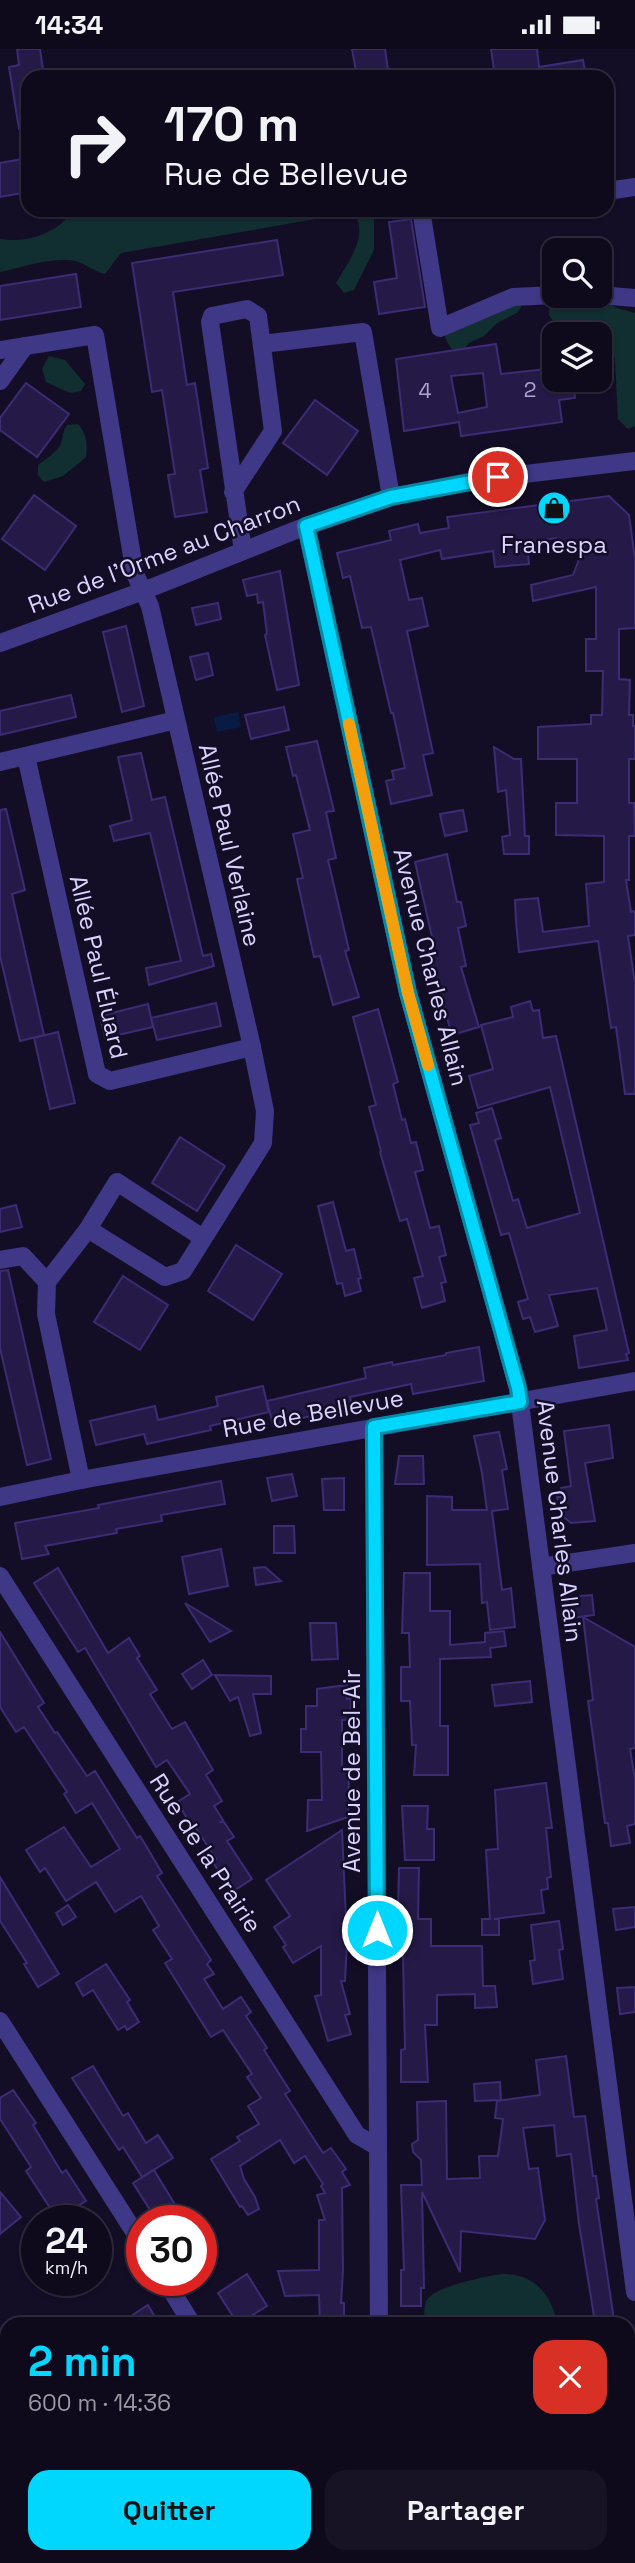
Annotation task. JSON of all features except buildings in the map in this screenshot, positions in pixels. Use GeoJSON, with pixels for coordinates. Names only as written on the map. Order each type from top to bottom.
{"type":"FeatureCollection","features":[{"type":"Feature","properties":{"kind":"street"},"geometry":{"type":"LineString","coordinates":[[614,190],[635,187]]}},
{"type":"Feature","properties":{"kind":"street"},"geometry":{"type":"LineString","coordinates":[[422,217],[440,328],[513,297],[542,296]]}},
{"type":"Feature","properties":{"kind":"street"},"geometry":{"type":"LineString","coordinates":[[612,296],[635,298]]}},
{"type":"Feature","properties":{"kind":"street"},"geometry":{"type":"LineString","coordinates":[[233,492],[273,431],[258,316],[247,309],[212,316],[210,322],[233,492],[243,551]]}},
{"type":"Feature","properties":{"kind":"street"},"geometry":{"type":"LineString","coordinates":[[262,344],[362,332],[391,497]]}},
{"type":"Feature","properties":{"kind":"street","name":"Allée Paul Verlaine"},"geometry":{"type":"LineString","coordinates":[[25,346],[95,335],[135,574],[150,606],[265,1111],[263,1143],[183,1271],[165,1277],[88,1229]]}},
{"type":"Feature","properties":{"kind":"street"},"geometry":{"type":"LineString","coordinates":[[0,350],[25,346]]}},
{"type":"Feature","properties":{"kind":"street"},"geometry":{"type":"LineString","coordinates":[[0,381],[25,346]]}},
{"type":"Feature","properties":{"kind":"street","name":"Rue de l'Orme au Charron"},"geometry":{"type":"LineString","coordinates":[[0,643],[143,591],[306,526],[391,497],[483,479],[635,461]]}},
{"type":"Feature","properties":{"kind":"street","name":"Avenue Charles Allain"},"geometry":{"type":"LineString","coordinates":[[306,526],[408,993],[518,1388],[635,2292]]}},
{"type":"Feature","properties":{"kind":"street"},"geometry":{"type":"LineString","coordinates":[[0,762],[176,720]]}},
{"type":"Feature","properties":{"kind":"street","name":"Allée Paul Éluard"},"geometry":{"type":"LineString","coordinates":[[26,756],[97,1074],[110,1081],[252,1047]]}},
{"type":"Feature","properties":{"kind":"street"},"geometry":{"type":"LineString","coordinates":[[81,1479],[46,1314],[47,1282],[88,1229],[117,1182],[203,1238]]}},
{"type":"Feature","properties":{"kind":"street"},"geometry":{"type":"LineString","coordinates":[[0,1259],[23,1256],[47,1282]]}},
{"type":"Feature","properties":{"kind":"street","name":"Rue de Bellevue"},"geometry":{"type":"LineString","coordinates":[[0,1497],[81,1479],[635,1381]]}},
{"type":"Feature","properties":{"kind":"street","name":"Avenue de Bel-Air"},"geometry":{"type":"LineString","coordinates":[[374,1427],[379,2317]]}},
{"type":"Feature","properties":{"kind":"street"},"geometry":{"type":"LineString","coordinates":[[541,1567],[635,1553]]}},
{"type":"Feature","properties":{"kind":"street","name":"Rue de la Prairie"},"geometry":{"type":"LineString","coordinates":[[0,1576],[358,2135],[378,2147]]}},
{"type":"Feature","properties":{"kind":"street"},"geometry":{"type":"LineString","coordinates":[[0,2021],[126,2219]]}},
{"type":"Feature","properties":{"kind":"street"},"geometry":{"type":"LineString","coordinates":[[174,2296],[188,2317]]}},
{"type":"Feature","properties":{"kind":"green space"},"geometry":{"type":"Polygon","coordinates":[[[327,217],[121,253],[105,274],[68,260],[43,262],[0,272],[0,239],[22,240],[42,235],[67,218],[327,217]]]}},
{"type":"Feature","properties":{"kind":"green space"},"geometry":{"type":"Polygon","coordinates":[[[356,217],[374,217],[374,250],[354,290],[344,293],[336,283],[355,250],[359,225],[356,217]]]}},
{"type":"Feature","properties":{"kind":"green space"},"geometry":{"type":"Polygon","coordinates":[[[520,300],[521,307],[517,313],[497,323],[484,336],[469,343],[461,353],[454,350],[446,340],[444,333],[520,300]]]}},
{"type":"Feature","properties":{"kind":"green space"},"geometry":{"type":"Polygon","coordinates":[[[612,305],[635,313],[635,426],[628,429],[618,419],[612,322],[554,322],[549,315],[549,308],[612,308],[612,305]]]}},
{"type":"Feature","properties":{"kind":"green space"},"geometry":{"type":"Polygon","coordinates":[[[49,356],[65,360],[85,384],[81,391],[70,393],[46,382],[42,369],[49,356]]]}},
{"type":"Feature","properties":{"kind":"green space"},"geometry":{"type":"Polygon","coordinates":[[[78,424],[86,439],[86,457],[63,476],[44,482],[38,475],[38,465],[59,446],[67,425],[78,424]]]}},
{"type":"Feature","properties":{"kind":"green space"},"geometry":{"type":"Polygon","coordinates":[[[502,2274],[532,2281],[546,2295],[555,2317],[424,2317],[425,2303],[430,2296],[461,2283],[502,2274]]]}},
{"type":"Feature","properties":{"kind":"water"},"geometry":{"type":"Polygon","coordinates":[[[238,712],[241,727],[217,732],[214,717],[238,712]]]}},
{"type":"Feature","properties":{"kind":"slow traffic"},"geometry":{"type":"LineString","coordinates":[[349,724],[408,993],[428,1065]]}},
{"type":"Feature","properties":{"kind":"place","name":"Franespa"},"geometry":{"type":"Point","coordinates":[554,508]}},
{"type":"Feature","properties":{"kind":"route"},"geometry":{"type":"LineString","coordinates":[[377,1930],[374,1427],[520,1402],[408,993],[306,526],[391,497],[498,477]]}}]}
